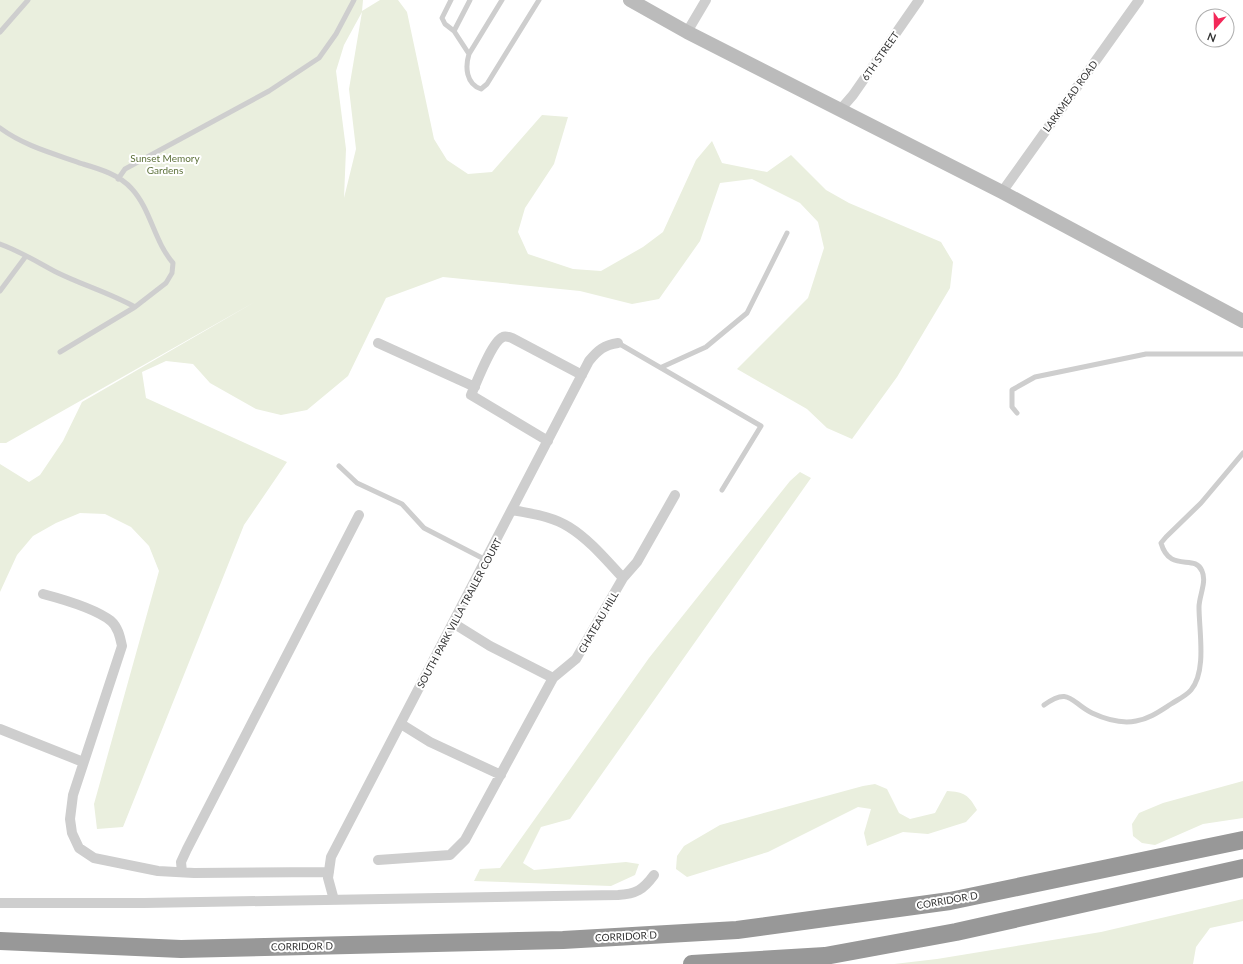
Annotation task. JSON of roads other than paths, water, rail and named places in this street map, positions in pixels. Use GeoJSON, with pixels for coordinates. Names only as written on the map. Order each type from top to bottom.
{"type":"FeatureCollection","features":[{"type":"Feature","properties":{"kind":"highway","name":"CORRIDOR D"},"geometry":{"type":"LineString","coordinates":[[0,941],[181,949],[563,940],[737,930],[950,901],[1243,840]]}},
{"type":"Feature","properties":{"kind":"highway"},"geometry":{"type":"LineString","coordinates":[[692,964],[825,956],[956,932],[1243,868]]}},
{"type":"Feature","properties":{"kind":"main road"},"geometry":{"type":"LineString","coordinates":[[630,0],[687,32],[1002,192],[1243,321]]}},
{"type":"Feature","properties":{"kind":"street"},"geometry":{"type":"LineString","coordinates":[[687,32],[706,0]]}},
{"type":"Feature","properties":{"kind":"street","name":"6TH STREET"},"geometry":{"type":"LineString","coordinates":[[840,110],[853,95],[920,0]]}},
{"type":"Feature","properties":{"kind":"street","name":"LARKMEAD ROAD"},"geometry":{"type":"LineString","coordinates":[[1002,192],[1139,0]]}},
{"type":"Feature","properties":{"kind":"street"},"geometry":{"type":"LineString","coordinates":[[548,441],[471,396],[488,357],[499,340],[504,337],[512,338],[582,375]]}},
{"type":"Feature","properties":{"kind":"street","name":"SOUTH PARK VILLA TRAILER COURT"},"geometry":{"type":"LineString","coordinates":[[334,900],[328,878],[331,857],[589,360],[598,350],[608,344],[618,343]]}},
{"type":"Feature","properties":{"kind":"street"},"geometry":{"type":"LineString","coordinates":[[378,344],[475,387]]}},
{"type":"Feature","properties":{"kind":"street","name":"CHATEAU HILL"},"geometry":{"type":"LineString","coordinates":[[378,860],[450,855],[465,840],[553,678],[576,659],[624,578],[637,562],[675,495]]}},
{"type":"Feature","properties":{"kind":"street"},"geometry":{"type":"LineString","coordinates":[[512,510],[547,517],[569,527],[589,543],[624,578]]}},
{"type":"Feature","properties":{"kind":"street"},"geometry":{"type":"LineString","coordinates":[[182,872],[181,862],[187,849],[359,515]]}},
{"type":"Feature","properties":{"kind":"street"},"geometry":{"type":"LineString","coordinates":[[43,594],[81,606],[111,621],[119,633],[122,646],[73,795],[70,819],[72,833],[79,848],[94,858],[158,871],[329,872]]}},
{"type":"Feature","properties":{"kind":"street"},"geometry":{"type":"LineString","coordinates":[[453,623],[490,646],[553,678]]}},
{"type":"Feature","properties":{"kind":"street"},"geometry":{"type":"LineString","coordinates":[[401,724],[430,742],[501,775]]}},
{"type":"Feature","properties":{"kind":"street"},"geometry":{"type":"LineString","coordinates":[[0,729],[83,762]]}},
{"type":"Feature","properties":{"kind":"street"},"geometry":{"type":"LineString","coordinates":[[0,903],[334,900],[632,895],[646,886],[654,876]]}},
{"type":"Feature","properties":{"kind":"lane"},"geometry":{"type":"LineString","coordinates":[[0,32],[28,0]]}},
{"type":"Feature","properties":{"kind":"lane"},"geometry":{"type":"LineString","coordinates":[[118,179],[125,169],[269,91],[318,58],[336,34],[354,0]]}},
{"type":"Feature","properties":{"kind":"lane"},"geometry":{"type":"LineString","coordinates":[[451,0],[442,18],[445,24],[454,31],[469,54]]}},
{"type":"Feature","properties":{"kind":"lane"},"geometry":{"type":"LineString","coordinates":[[454,31],[470,0]]}},
{"type":"Feature","properties":{"kind":"lane"},"geometry":{"type":"LineString","coordinates":[[502,0],[469,54],[466,69],[470,79],[478,88],[483,89],[539,0]]}},
{"type":"Feature","properties":{"kind":"lane"},"geometry":{"type":"LineString","coordinates":[[0,128],[9,135],[41,149],[108,172],[131,188],[147,213],[164,253],[173,263],[172,273],[166,283],[135,307],[60,352]]}},
{"type":"Feature","properties":{"kind":"lane"},"geometry":{"type":"LineString","coordinates":[[662,367],[706,347],[747,313],[787,232]]}},
{"type":"Feature","properties":{"kind":"lane"},"geometry":{"type":"LineString","coordinates":[[0,244],[57,272],[115,296],[135,307]]}},
{"type":"Feature","properties":{"kind":"lane"},"geometry":{"type":"LineString","coordinates":[[0,291],[26,256]]}},
{"type":"Feature","properties":{"kind":"lane"},"geometry":{"type":"LineString","coordinates":[[618,343],[662,367],[761,426],[722,490]]}},
{"type":"Feature","properties":{"kind":"lane"},"geometry":{"type":"LineString","coordinates":[[1017,413],[1012,407],[1012,390],[1035,377],[1146,354],[1243,354]]}},
{"type":"Feature","properties":{"kind":"lane"},"geometry":{"type":"LineString","coordinates":[[1044,704],[1054,698],[1064,696],[1072,698],[1091,712],[1118,722],[1136,721],[1155,714],[1191,690],[1198,677],[1202,662],[1199,636],[1199,605],[1203,581],[1202,571],[1194,563],[1178,562],[1169,558],[1164,553],[1161,543],[1201,503],[1243,453]]}},
{"type":"Feature","properties":{"kind":"lane"},"geometry":{"type":"LineString","coordinates":[[339,466],[357,483],[402,504],[424,528],[486,560]]}},
{"type":"Feature","properties":{"kind":"park label","name":"Sunset Memory Gardens"},"geometry":{"type":"Point","coordinates":[165,164]}}]}
